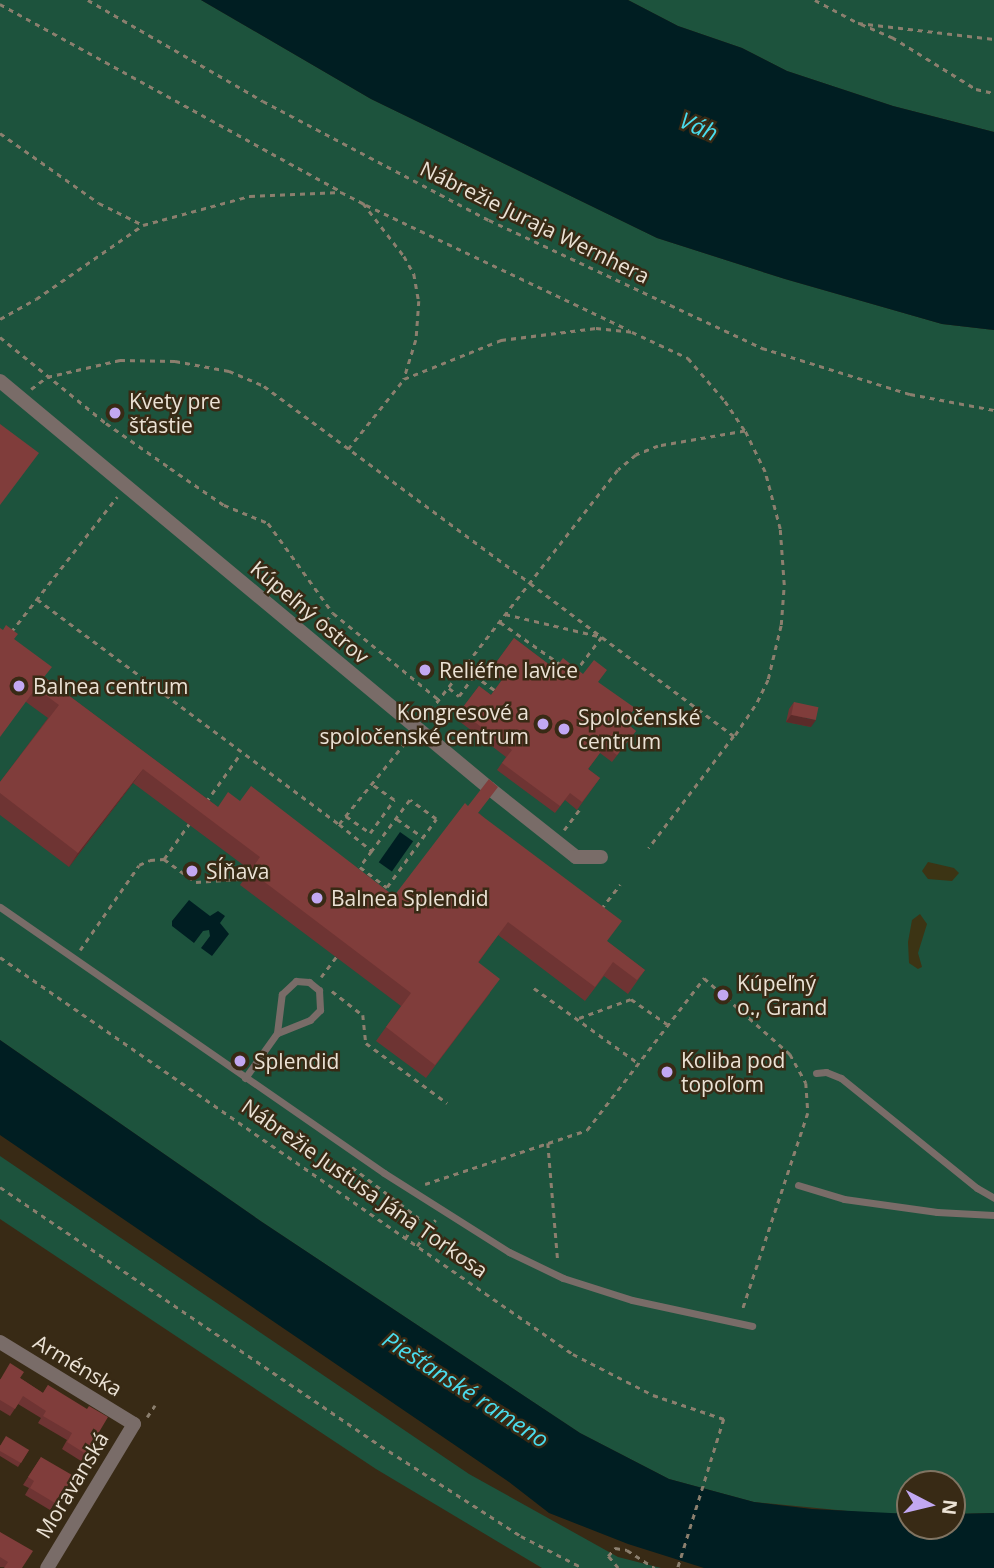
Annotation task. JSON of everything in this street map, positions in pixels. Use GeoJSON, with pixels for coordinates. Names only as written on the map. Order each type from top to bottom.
{"type":"FeatureCollection","features":[{"type":"Feature","properties":{"kind":"street","name":"Kúpeľný ostrov"},"geometry":{"type":"LineString","coordinates":[[0,380],[576,857],[601,857]]}},
{"type":"Feature","properties":{"kind":"street","name":"Arménska"},"geometry":{"type":"LineString","coordinates":[[0,1342],[134,1423]]}},
{"type":"Feature","properties":{"kind":"street","name":"Moravanská"},"geometry":{"type":"LineString","coordinates":[[47,1568],[134,1423]]}},
{"type":"Feature","properties":{"kind":"lane"},"geometry":{"type":"LineString","coordinates":[[0,906],[245,1078],[441,1211],[509,1252],[563,1278],[632,1300],[752,1326]]}},
{"type":"Feature","properties":{"kind":"lane"},"geometry":{"type":"LineString","coordinates":[[245,1078],[277,1033],[285,989],[296,981],[316,983],[321,997],[316,1016],[277,1033]]}},
{"type":"Feature","properties":{"kind":"lane"},"geometry":{"type":"LineString","coordinates":[[816,1073],[826,1072],[841,1078],[977,1188],[994,1198]]}},
{"type":"Feature","properties":{"kind":"lane"},"geometry":{"type":"LineString","coordinates":[[798,1185],[844,1199],[937,1212],[994,1215]]}},
{"type":"Feature","properties":{"kind":"path","name":"Nábrežie Juraja Wernhera"},"geometry":{"type":"LineString","coordinates":[[88,0],[263,101],[477,213],[762,348],[910,394],[994,410]]}},
{"type":"Feature","properties":{"kind":"path"},"geometry":{"type":"LineString","coordinates":[[816,0],[858,23],[892,37],[976,89],[994,93]]}},
{"type":"Feature","properties":{"kind":"path"},"geometry":{"type":"LineString","coordinates":[[0,4],[341,192],[688,358],[725,401],[745,431],[765,472],[780,529],[783,584],[780,625],[768,678],[757,702],[649,848]]}},
{"type":"Feature","properties":{"kind":"path"},"geometry":{"type":"LineString","coordinates":[[858,23],[994,39]]}},
{"type":"Feature","properties":{"kind":"path"},"geometry":{"type":"LineString","coordinates":[[0,133],[99,203],[143,225]]}},
{"type":"Feature","properties":{"kind":"path"},"geometry":{"type":"LineString","coordinates":[[0,319],[36,299],[143,225],[250,197],[341,192]]}},
{"type":"Feature","properties":{"kind":"path"},"geometry":{"type":"LineString","coordinates":[[348,449],[404,379],[416,340],[419,301],[414,274],[404,256],[363,203]]}},
{"type":"Feature","properties":{"kind":"path"},"geometry":{"type":"LineString","coordinates":[[404,379],[500,340],[596,328],[632,331]]}},
{"type":"Feature","properties":{"kind":"path"},"geometry":{"type":"LineString","coordinates":[[0,337],[106,423],[224,505],[268,523],[333,613],[439,700]]}},
{"type":"Feature","properties":{"kind":"path"},"geometry":{"type":"LineString","coordinates":[[19,397],[47,377],[120,360],[175,361],[229,371],[264,386],[734,736]]}},
{"type":"Feature","properties":{"kind":"path"},"geometry":{"type":"LineString","coordinates":[[339,824],[449,688],[618,470],[636,455],[659,446],[745,431]]}},
{"type":"Feature","properties":{"kind":"path"},"geometry":{"type":"LineString","coordinates":[[9,634],[126,486]]}},
{"type":"Feature","properties":{"kind":"path"},"geometry":{"type":"LineString","coordinates":[[37,599],[372,851]]}},
{"type":"Feature","properties":{"kind":"path"},"geometry":{"type":"LineString","coordinates":[[310,639],[333,613]]}},
{"type":"Feature","properties":{"kind":"path"},"geometry":{"type":"LineString","coordinates":[[505,614],[602,637]]}},
{"type":"Feature","properties":{"kind":"path"},"geometry":{"type":"LineString","coordinates":[[500,622],[564,667]]}},
{"type":"Feature","properties":{"kind":"path"},"geometry":{"type":"LineString","coordinates":[[575,674],[602,637]]}},
{"type":"Feature","properties":{"kind":"path"},"geometry":{"type":"LineString","coordinates":[[449,688],[459,695],[474,675],[495,690]]}},
{"type":"Feature","properties":{"kind":"path"},"geometry":{"type":"LineString","coordinates":[[202,807],[242,752]]}},
{"type":"Feature","properties":{"kind":"path"},"geometry":{"type":"LineString","coordinates":[[346,816],[370,833],[394,800],[372,784]]}},
{"type":"Feature","properties":{"kind":"path"},"geometry":{"type":"LineString","coordinates":[[355,874],[360,867],[372,851],[396,818],[410,800],[436,819],[387,887],[360,867]]}},
{"type":"Feature","properties":{"kind":"path"},"geometry":{"type":"LineString","coordinates":[[556,841],[579,810]]}},
{"type":"Feature","properties":{"kind":"path"},"geometry":{"type":"LineString","coordinates":[[396,818],[422,837]]}},
{"type":"Feature","properties":{"kind":"path"},"geometry":{"type":"LineString","coordinates":[[164,859],[189,824]]}},
{"type":"Feature","properties":{"kind":"path"},"geometry":{"type":"LineString","coordinates":[[74,959],[139,865],[150,860],[164,859],[196,882],[239,879],[248,868]]}},
{"type":"Feature","properties":{"kind":"path"},"geometry":{"type":"LineString","coordinates":[[598,912],[620,886]]}},
{"type":"Feature","properties":{"kind":"path","name":"Nábrežie Justusa Jána Torkosa"},"geometry":{"type":"LineString","coordinates":[[0,957],[573,1354],[653,1395],[724,1419],[714,1462],[678,1568]]}},
{"type":"Feature","properties":{"kind":"path"},"geometry":{"type":"LineString","coordinates":[[336,957],[316,983],[363,1015],[366,1043],[447,1103]]}},
{"type":"Feature","properties":{"kind":"path"},"geometry":{"type":"LineString","coordinates":[[435,1191],[424,1184],[587,1130],[704,978],[790,1054],[806,1083],[808,1112],[740,1316]]}},
{"type":"Feature","properties":{"kind":"path"},"geometry":{"type":"LineString","coordinates":[[534,988],[638,1063]]}},
{"type":"Feature","properties":{"kind":"path"},"geometry":{"type":"LineString","coordinates":[[578,1019],[631,999],[667,1024]]}},
{"type":"Feature","properties":{"kind":"path"},"geometry":{"type":"LineString","coordinates":[[547,1259],[559,1265],[548,1143]]}},
{"type":"Feature","properties":{"kind":"path"},"geometry":{"type":"LineString","coordinates":[[351,1150],[349,1165],[419,1218],[406,1238]]}},
{"type":"Feature","properties":{"kind":"path"},"geometry":{"type":"LineString","coordinates":[[0,1187],[466,1501],[521,1536],[583,1568]]}},
{"type":"Feature","properties":{"kind":"path"},"geometry":{"type":"LineString","coordinates":[[417,1245],[441,1211]]}},
{"type":"Feature","properties":{"kind":"path"},"geometry":{"type":"LineString","coordinates":[[618,1568],[610,1562],[608,1556],[615,1548],[626,1550],[655,1568]]}},
{"type":"Feature","properties":{"kind":"green space"},"geometry":{"type":"Polygon","coordinates":[[[0,0],[201,0],[371,99],[657,238],[785,279],[942,324],[994,330],[994,1513],[966,1514],[966,1470],[896,1470],[896,1514],[754,1502],[669,1479],[580,1433],[262,1222],[0,1040],[0,0]]]}},
{"type":"Feature","properties":{"kind":"green space"},"geometry":{"type":"Polygon","coordinates":[[[628,0],[994,0],[994,132],[893,106],[787,71],[742,48],[678,26],[628,0]]]}},
{"type":"Feature","properties":{"kind":"green space"},"geometry":{"type":"Polygon","coordinates":[[[0,1156],[469,1474],[618,1557],[661,1568],[542,1568],[376,1469],[0,1219],[0,1156]]]}},
{"type":"Feature","properties":{"kind":"sand"},"geometry":{"type":"Polygon","coordinates":[[[928,862],[954,868],[959,873],[952,881],[928,879],[922,871],[928,862]]]}},
{"type":"Feature","properties":{"kind":"sand"},"geometry":{"type":"Polygon","coordinates":[[[920,914],[927,924],[918,953],[922,967],[918,969],[909,963],[908,942],[912,920],[920,914]]]}},
{"type":"Feature","properties":{"kind":"water","name":"Váh"},"geometry":{"type":"Polygon","coordinates":[[[201,0],[628,0],[678,26],[742,48],[787,71],[893,106],[994,132],[994,330],[942,324],[785,279],[657,238],[371,99],[201,0]]]}},
{"type":"Feature","properties":{"kind":"water"},"geometry":{"type":"Polygon","coordinates":[[[400,832],[413,841],[392,871],[379,862],[400,832]]]}},
{"type":"Feature","properties":{"kind":"water"},"geometry":{"type":"Polygon","coordinates":[[[189,900],[210,916],[218,911],[225,916],[220,923],[229,934],[212,956],[201,948],[210,936],[209,930],[203,931],[194,943],[172,926],[172,921],[189,900]]]}},
{"type":"Feature","properties":{"kind":"water","name":"Piešťanské rameno"},"geometry":{"type":"Polygon","coordinates":[[[0,1040],[262,1222],[580,1433],[669,1479],[754,1502],[812,1509],[896,1513],[896,1540],[966,1540],[966,1514],[994,1513],[994,1568],[704,1568],[628,1544],[549,1513],[509,1482],[0,1135],[0,1040]]]}},
{"type":"Feature","properties":{"kind":"building"},"geometry":{"type":"Polygon","coordinates":[[[0,424],[39,453],[0,505],[0,424]]]}},
{"type":"Feature","properties":{"kind":"building"},"geometry":{"type":"Polygon","coordinates":[[[6,625],[18,634],[14,639],[52,667],[44,677],[218,807],[228,792],[240,801],[251,786],[394,896],[465,803],[468,806],[489,779],[498,787],[478,813],[622,921],[607,941],[645,970],[637,980],[613,962],[595,987],[508,922],[478,962],[500,979],[435,1065],[386,1027],[411,993],[250,871],[260,857],[143,769],[78,853],[0,793],[0,782],[59,705],[36,688],[0,737],[0,628],[3,630],[6,625]]]}},
{"type":"Feature","properties":{"kind":"building","name":"Kongresové a spoločenské centrum"},"geometry":{"type":"Polygon","coordinates":[[[514,638],[555,669],[563,658],[583,674],[594,660],[607,670],[598,682],[635,708],[625,722],[636,731],[617,755],[605,746],[588,769],[600,778],[582,802],[570,793],[560,806],[502,763],[512,750],[460,711],[479,686],[491,695],[507,673],[495,664],[514,638]]]}},
{"type":"Feature","properties":{"kind":"building"},"geometry":{"type":"Polygon","coordinates":[[[794,702],[818,707],[816,720],[791,715],[794,702]]]}},
{"type":"Feature","properties":{"kind":"building"},"geometry":{"type":"Polygon","coordinates":[[[10,1363],[24,1372],[20,1378],[43,1393],[48,1385],[87,1409],[89,1406],[108,1417],[86,1454],[67,1442],[72,1433],[43,1416],[46,1411],[23,1396],[15,1409],[0,1400],[0,1380],[10,1363]]]}},
{"type":"Feature","properties":{"kind":"building"},"geometry":{"type":"Polygon","coordinates":[[[6,1436],[29,1450],[21,1463],[0,1451],[6,1436]]]}},
{"type":"Feature","properties":{"kind":"building"},"geometry":{"type":"Polygon","coordinates":[[[41,1457],[72,1475],[63,1497],[60,1495],[55,1503],[30,1488],[34,1481],[28,1477],[41,1457]]]}},
{"type":"Feature","properties":{"kind":"building"},"geometry":{"type":"Polygon","coordinates":[[[0,1532],[33,1551],[22,1568],[4,1568],[8,1562],[0,1557],[0,1532]]]}},
{"type":"Feature","properties":{"kind":"place","name":"Kvety pre šťastie"},"geometry":{"type":"Point","coordinates":[115,413]}},
{"type":"Feature","properties":{"kind":"place","name":"Reliéfne lavice"},"geometry":{"type":"Point","coordinates":[425,670]}},
{"type":"Feature","properties":{"kind":"place","name":"Balnea centrum"},"geometry":{"type":"Point","coordinates":[19,686]}},
{"type":"Feature","properties":{"kind":"place","name":"Kongresové a spoločenské centrum"},"geometry":{"type":"Point","coordinates":[543,724]}},
{"type":"Feature","properties":{"kind":"place","name":"Spoločenské centrum"},"geometry":{"type":"Point","coordinates":[564,729]}},
{"type":"Feature","properties":{"kind":"place","name":"Sĺňava"},"geometry":{"type":"Point","coordinates":[192,871]}},
{"type":"Feature","properties":{"kind":"place","name":"Balnea Splendid"},"geometry":{"type":"Point","coordinates":[317,898]}},
{"type":"Feature","properties":{"kind":"place","name":"Kúpeľný o., Grand"},"geometry":{"type":"Point","coordinates":[723,995]}},
{"type":"Feature","properties":{"kind":"place","name":"Splendid"},"geometry":{"type":"Point","coordinates":[240,1061]}},
{"type":"Feature","properties":{"kind":"place","name":"Koliba pod topoľom"},"geometry":{"type":"Point","coordinates":[667,1072]}}]}
